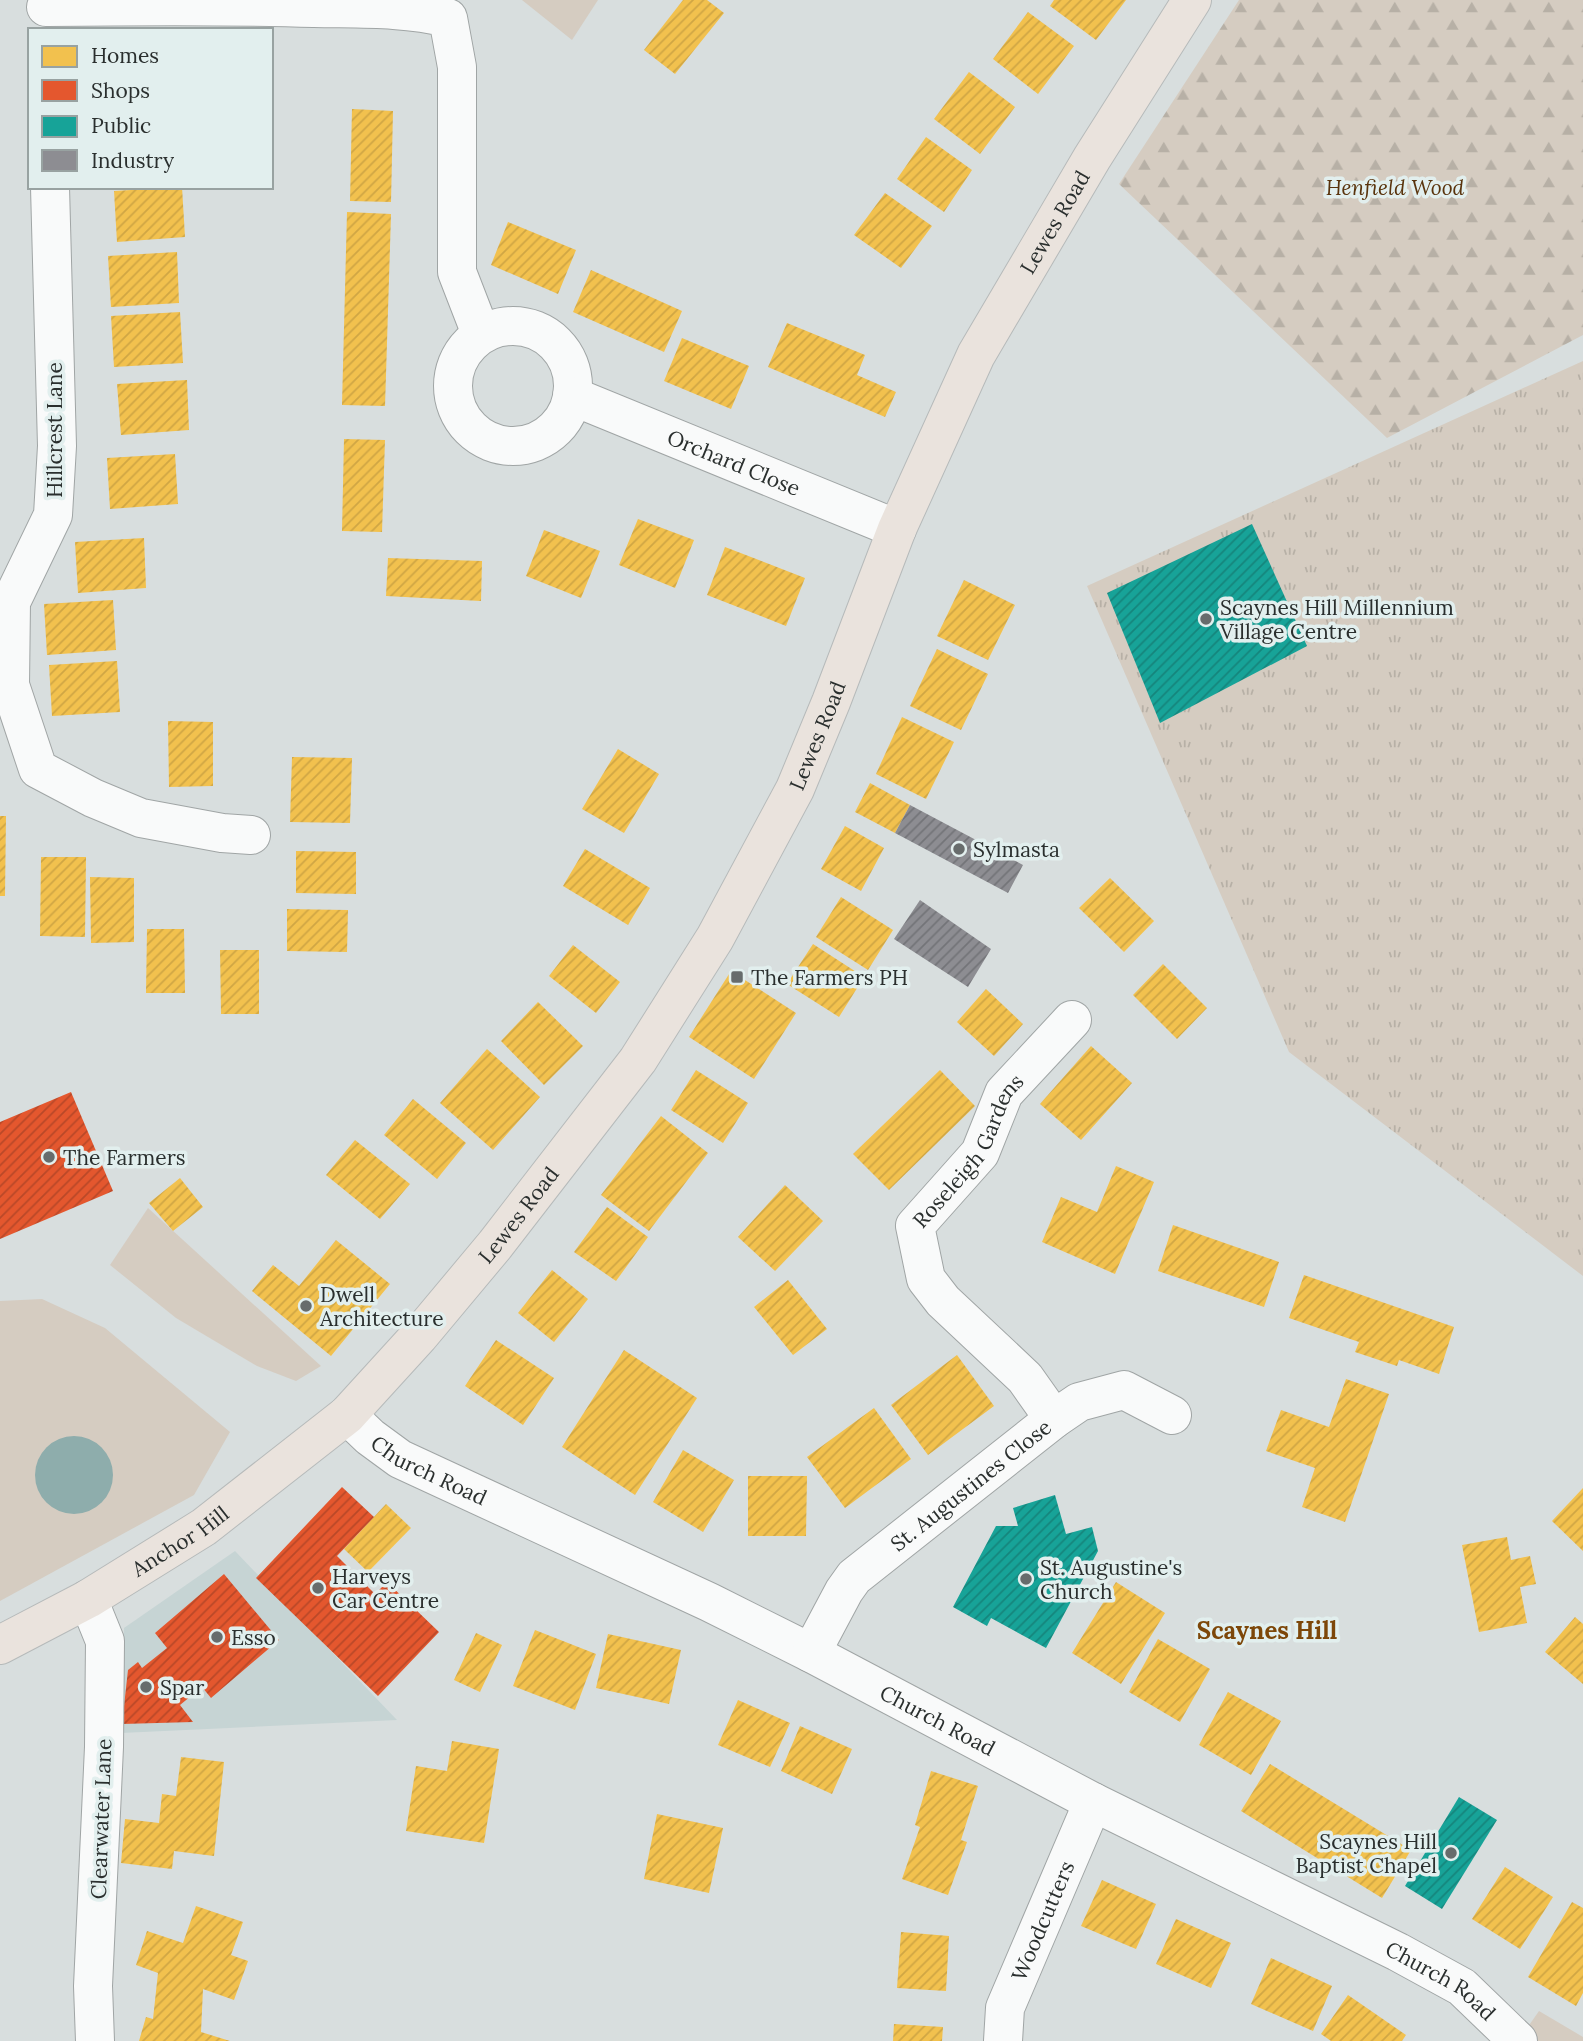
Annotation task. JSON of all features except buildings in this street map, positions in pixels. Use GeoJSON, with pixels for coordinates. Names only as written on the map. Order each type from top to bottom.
{"type":"FeatureCollection","features":[{"type":"Feature","properties":{"kind":"highway","name":"Lewes Road"},"geometry":{"type":"LineString","coordinates":[[347,1415],[419,1336],[495,1245],[638,1060],[715,938],[795,789],[897,529],[976,355],[1092,158],[1192,0]]}},
{"type":"Feature","properties":{"kind":"highway","name":"Anchor Hill"},"geometry":{"type":"LineString","coordinates":[[0,1645],[88,1599],[204,1527],[347,1415]]}},
{"type":"Feature","properties":{"kind":"street"},"geometry":{"type":"LineString","coordinates":[[46,12],[242,6],[397,10],[431,14],[453,9],[457,67],[457,272],[481,334]]}},
{"type":"Feature","properties":{"kind":"street","name":"Hillcrest Lane"},"geometry":{"type":"LineString","coordinates":[[50,189],[57,446],[53,515],[11,603],[10,685],[37,769],[93,798],[141,818],[222,833],[251,835]]}},
{"type":"Feature","properties":{"kind":"street"},"geometry":{"type":"LineString","coordinates":[[519,326],[538,331],[554,342],[566,357],[572,376],[572,396],[565,415],[553,430],[536,442],[517,447],[497,444],[479,436],[464,422],[455,404],[452,384],[456,364],[466,347],[481,334],[500,327],[519,326]]}},
{"type":"Feature","properties":{"kind":"street","name":"Orchard Close"},"geometry":{"type":"LineString","coordinates":[[572,396],[897,529]]}},
{"type":"Feature","properties":{"kind":"street","name":"Roseleigh Gardens"},"geometry":{"type":"LineString","coordinates":[[1054,1419],[1025,1378],[943,1301],[926,1279],[915,1226],[980,1153],[1004,1093],[1072,1020]]}},
{"type":"Feature","properties":{"kind":"street","name":"St. Augustines Close"},"geometry":{"type":"LineString","coordinates":[[811,1653],[854,1577],[1079,1402],[1124,1390],[1172,1415]]}},
{"type":"Feature","properties":{"kind":"street","name":"Church Road"},"geometry":{"type":"LineString","coordinates":[[347,1415],[370,1437],[400,1459],[709,1602],[1093,1802],[1398,1952],[1462,1987],[1518,2041]]}},
{"type":"Feature","properties":{"kind":"street","name":"Clearwater Lane"},"geometry":{"type":"LineString","coordinates":[[88,1599],[105,1641],[104,1747],[93,1986],[95,2041]]}},
{"type":"Feature","properties":{"kind":"street","name":"Woodcutters"},"geometry":{"type":"LineString","coordinates":[[1003,2041],[1005,2008],[1093,1802]]}},
{"type":"Feature","properties":{"kind":"shaded area"},"geometry":{"type":"Polygon","coordinates":[[[235,1551],[397,1720],[121,1733],[124,1628],[235,1551]]]}},
{"type":"Feature","properties":{"kind":"green space"},"geometry":{"type":"Polygon","coordinates":[[[522,0],[598,0],[572,40],[522,0]]]}},
{"type":"Feature","properties":{"kind":"green space","name":"Henfield Wood"},"geometry":{"type":"Polygon","coordinates":[[[1239,0],[1583,0],[1583,335],[1387,438],[1119,184],[1239,0]]]}},
{"type":"Feature","properties":{"kind":"green space"},"geometry":{"type":"Polygon","coordinates":[[[1583,361],[1583,1276],[1289,1052],[1087,586],[1583,361]]]}},
{"type":"Feature","properties":{"kind":"green space"},"geometry":{"type":"Polygon","coordinates":[[[148,1208],[321,1366],[296,1381],[257,1366],[176,1318],[110,1265],[148,1208]]]}},
{"type":"Feature","properties":{"kind":"green space"},"geometry":{"type":"Polygon","coordinates":[[[42,1299],[105,1328],[230,1432],[194,1495],[0,1601],[0,1301],[42,1299]]]}},
{"type":"Feature","properties":{"kind":"green space"},"geometry":{"type":"Polygon","coordinates":[[[1539,2011],[1583,2037],[1583,2041],[1518,2041],[1539,2011]]]}},
{"type":"Feature","properties":{"kind":"water"},"geometry":{"type":"Polygon","coordinates":[[[74,1436],[89,1439],[106,1453],[113,1475],[110,1490],[96,1507],[74,1514],[59,1511],[42,1497],[35,1475],[38,1460],[52,1443],[74,1436]]]}},
{"type":"Feature","properties":{"kind":"place","name":"Scaynes Hill Millennium Village Centre"},"geometry":{"type":"Point","coordinates":[1206,619]}},
{"type":"Feature","properties":{"kind":"place","name":"Sylmasta"},"geometry":{"type":"Point","coordinates":[959,849]}},
{"type":"Feature","properties":{"kind":"place","name":"The Farmers PH"},"geometry":{"type":"Point","coordinates":[737,977]}},
{"type":"Feature","properties":{"kind":"place","name":"The Farmers"},"geometry":{"type":"Point","coordinates":[49,1157]}},
{"type":"Feature","properties":{"kind":"place","name":"Dwell Architecture"},"geometry":{"type":"Point","coordinates":[306,1306]}},
{"type":"Feature","properties":{"kind":"place","name":"St. Augustine's Church"},"geometry":{"type":"Point","coordinates":[1026,1579]}},
{"type":"Feature","properties":{"kind":"place","name":"Harveys Car Centre"},"geometry":{"type":"Point","coordinates":[318,1588]}},
{"type":"Feature","properties":{"kind":"place","name":"Esso"},"geometry":{"type":"Point","coordinates":[217,1637]}},
{"type":"Feature","properties":{"kind":"place","name":"Spar"},"geometry":{"type":"Point","coordinates":[146,1687]}},
{"type":"Feature","properties":{"kind":"place","name":"Scaynes Hill Baptist Chapel"},"geometry":{"type":"Point","coordinates":[1451,1853]}},
{"type":"Feature","properties":{"kind":"district","name":"Scaynes Hill"},"geometry":{"type":"Point","coordinates":[1267,1630]}}]}
